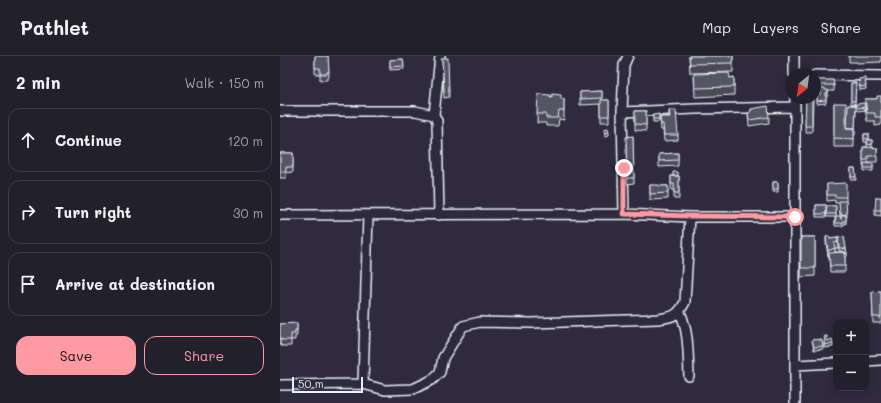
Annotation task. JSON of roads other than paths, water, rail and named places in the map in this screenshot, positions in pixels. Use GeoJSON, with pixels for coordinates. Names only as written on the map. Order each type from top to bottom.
{"type":"FeatureCollection","features":[{"type":"Feature","properties":{"kind":"street"},"geometry":{"type":"LineString","coordinates":[[439,214],[436,121],[434,115],[440,56]]}},
{"type":"Feature","properties":{"kind":"street"},"geometry":{"type":"LineString","coordinates":[[624,214],[622,112],[624,65],[628,56]]}},
{"type":"Feature","properties":{"kind":"street"},"geometry":{"type":"LineString","coordinates":[[794,56],[794,68]]}},
{"type":"Feature","properties":{"kind":"street"},"geometry":{"type":"LineString","coordinates":[[821,75],[881,76]]}},
{"type":"Feature","properties":{"kind":"street"},"geometry":{"type":"LineString","coordinates":[[622,112],[785,104]]}},
{"type":"Feature","properties":{"kind":"street"},"geometry":{"type":"LineString","coordinates":[[795,104],[795,403]]}},
{"type":"Feature","properties":{"kind":"street"},"geometry":{"type":"LineString","coordinates":[[280,111],[415,111],[434,115]]}},
{"type":"Feature","properties":{"kind":"street"},"geometry":{"type":"LineString","coordinates":[[280,215],[624,214],[795,217]]}},
{"type":"Feature","properties":{"kind":"street"},"geometry":{"type":"LineString","coordinates":[[363,384],[368,215]]}},
{"type":"Feature","properties":{"kind":"street"},"geometry":{"type":"LineString","coordinates":[[280,385],[363,384],[386,390],[413,389],[432,380],[440,372],[443,358],[463,326],[474,323],[658,320],[672,317],[680,312],[686,302],[690,216]]}},
{"type":"Feature","properties":{"kind":"street"},"geometry":{"type":"LineString","coordinates":[[680,312],[684,321],[687,337],[689,376]]}},
{"type":"Feature","properties":{"kind":"street"},"geometry":{"type":"LineString","coordinates":[[869,361],[881,360]]}},
{"type":"Feature","properties":{"kind":"street"},"geometry":{"type":"LineString","coordinates":[[795,365],[833,363]]}}]}
